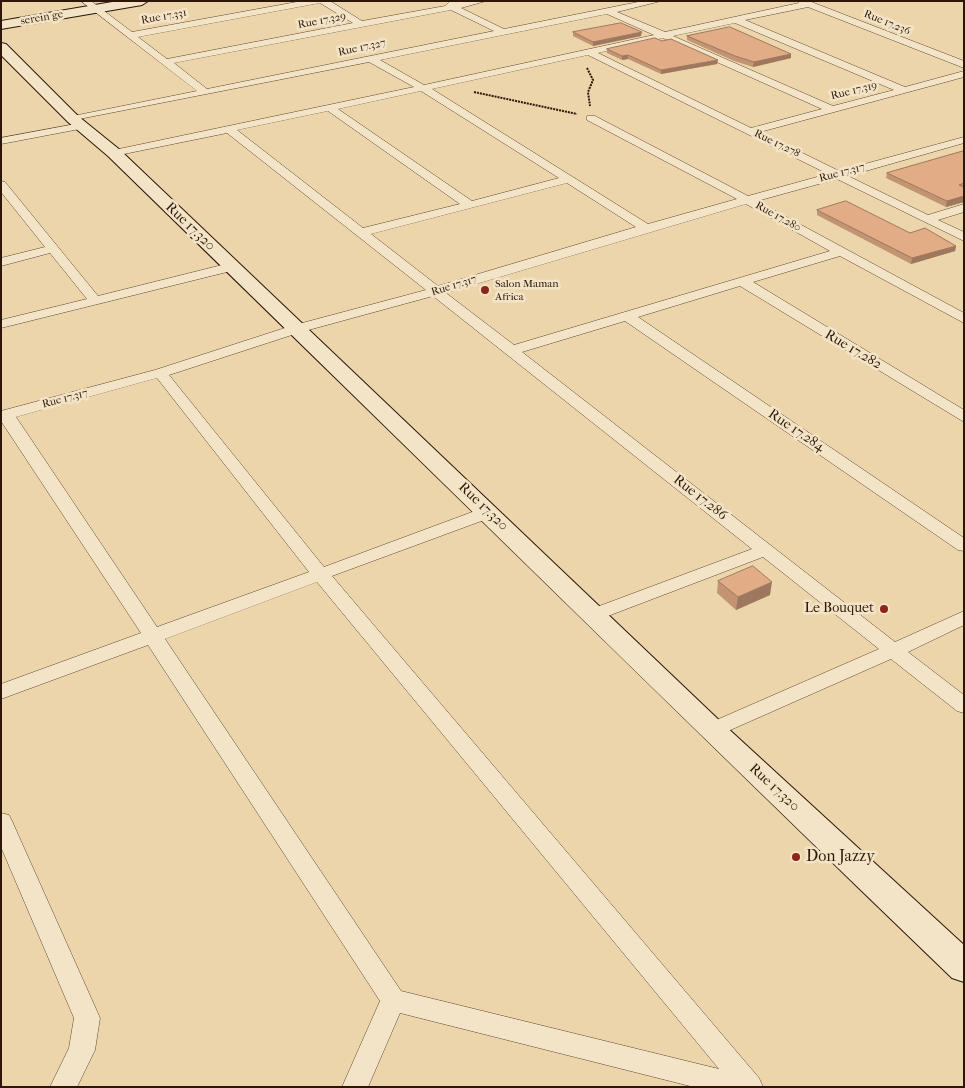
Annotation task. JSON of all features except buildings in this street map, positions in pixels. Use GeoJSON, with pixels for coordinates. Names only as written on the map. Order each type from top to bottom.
{"type":"FeatureCollection","features":[{"type":"Feature","properties":{"kind":"street","name":"serein ge"},"geometry":{"type":"LineString","coordinates":[[1,25],[90,5],[142,1]]}},
{"type":"Feature","properties":{"kind":"street","name":"Rue 17.331"},"geometry":{"type":"LineString","coordinates":[[131,34],[318,1]]}},
{"type":"Feature","properties":{"kind":"street"},"geometry":{"type":"LineString","coordinates":[[323,1],[362,25]]}},
{"type":"Feature","properties":{"kind":"street"},"geometry":{"type":"LineString","coordinates":[[441,1],[502,32]]}},
{"type":"Feature","properties":{"kind":"street","name":"Rue 17.329"},"geometry":{"type":"LineString","coordinates":[[166,62],[482,1]]}},
{"type":"Feature","properties":{"kind":"street","name":"Rue 17.327"},"geometry":{"type":"LineString","coordinates":[[1,141],[205,92],[656,1]]}},
{"type":"Feature","properties":{"kind":"street"},"geometry":{"type":"LineString","coordinates":[[114,153],[736,20],[805,2]]}},
{"type":"Feature","properties":{"kind":"street","name":"Rue 17.236"},"geometry":{"type":"LineString","coordinates":[[805,2],[964,65]]}},
{"type":"Feature","properties":{"kind":"street"},"geometry":{"type":"LineString","coordinates":[[90,5],[131,34],[205,92]]}},
{"type":"Feature","properties":{"kind":"street"},"geometry":{"type":"LineString","coordinates":[[608,11],[832,109]]}},
{"type":"Feature","properties":{"kind":"street"},"geometry":{"type":"LineString","coordinates":[[736,20],[906,91]]}},
{"type":"Feature","properties":{"kind":"street","name":"Rue 17.320"},"geometry":{"type":"LineString","coordinates":[[1,47],[77,122],[114,153],[230,267],[489,512],[592,615],[712,730],[959,954]]}},
{"type":"Feature","properties":{"kind":"street","name":"Rue 17.278"},"geometry":{"type":"LineString","coordinates":[[589,52],[964,237]]}},
{"type":"Feature","properties":{"kind":"street"},"geometry":{"type":"LineString","coordinates":[[371,59],[423,88],[646,228]]}},
{"type":"Feature","properties":{"kind":"street","name":"Rue 17.319"},"geometry":{"type":"LineString","coordinates":[[751,131],[964,74]]}},
{"type":"Feature","properties":{"kind":"street"},"geometry":{"type":"LineString","coordinates":[[330,108],[469,204]]}},
{"type":"Feature","properties":{"kind":"street","name":"Rue 17.280"},"geometry":{"type":"LineString","coordinates":[[591,118],[964,319]]}},
{"type":"Feature","properties":{"kind":"street","name":"Rue 17.286"},"geometry":{"type":"LineString","coordinates":[[229,129],[364,232],[434,292],[895,650],[964,706]]}},
{"type":"Feature","properties":{"kind":"street","name":"Rue 17.317"},"geometry":{"type":"LineString","coordinates":[[4,416],[160,372],[296,330],[434,292],[646,228],[964,140]]}},
{"type":"Feature","properties":{"kind":"street"},"geometry":{"type":"LineString","coordinates":[[364,232],[570,179]]}},
{"type":"Feature","properties":{"kind":"street"},"geometry":{"type":"LineString","coordinates":[[1,184],[94,299]]}},
{"type":"Feature","properties":{"kind":"street"},"geometry":{"type":"LineString","coordinates":[[927,219],[964,208]]}},
{"type":"Feature","properties":{"kind":"street"},"geometry":{"type":"LineString","coordinates":[[1,262],[52,249]]}},
{"type":"Feature","properties":{"kind":"street"},"geometry":{"type":"LineString","coordinates":[[510,351],[629,317],[840,252]]}},
{"type":"Feature","properties":{"kind":"street"},"geometry":{"type":"LineString","coordinates":[[1,324],[94,299],[230,267]]}},
{"type":"Feature","properties":{"kind":"street","name":"Rue 17.282"},"geometry":{"type":"LineString","coordinates":[[743,282],[964,417]]}},
{"type":"Feature","properties":{"kind":"street","name":"Rue 17.284"},"geometry":{"type":"LineString","coordinates":[[629,317],[964,546]]}},
{"type":"Feature","properties":{"kind":"street"},"geometry":{"type":"LineString","coordinates":[[160,372],[320,574],[750,1087]]}},
{"type":"Feature","properties":{"kind":"street"},"geometry":{"type":"LineString","coordinates":[[4,416],[153,634],[393,1000],[743,1087]]}},
{"type":"Feature","properties":{"kind":"street"},"geometry":{"type":"LineString","coordinates":[[1,692],[153,634],[489,512]]}},
{"type":"Feature","properties":{"kind":"street"},"geometry":{"type":"LineString","coordinates":[[592,615],[766,550]]}},
{"type":"Feature","properties":{"kind":"street"},"geometry":{"type":"LineString","coordinates":[[712,730],[895,650],[964,617]]}},
{"type":"Feature","properties":{"kind":"street"},"geometry":{"type":"LineString","coordinates":[[1,821],[87,1018],[82,1050],[63,1087]]}},
{"type":"Feature","properties":{"kind":"street"},"geometry":{"type":"LineString","coordinates":[[355,1087],[393,1000]]}},
{"type":"Feature","properties":{"kind":"path"},"geometry":{"type":"LineString","coordinates":[[437,85],[522,101],[591,118],[588,92],[593,80],[586,67],[574,55]]}},
{"type":"Feature","properties":{"kind":"place","name":"Salon Maman Africa"},"geometry":{"type":"Point","coordinates":[485,290]}},
{"type":"Feature","properties":{"kind":"place","name":"Le Bouquet"},"geometry":{"type":"Point","coordinates":[884,609]}},
{"type":"Feature","properties":{"kind":"place","name":"Don Jazzy"},"geometry":{"type":"Point","coordinates":[796,857]}}]}
